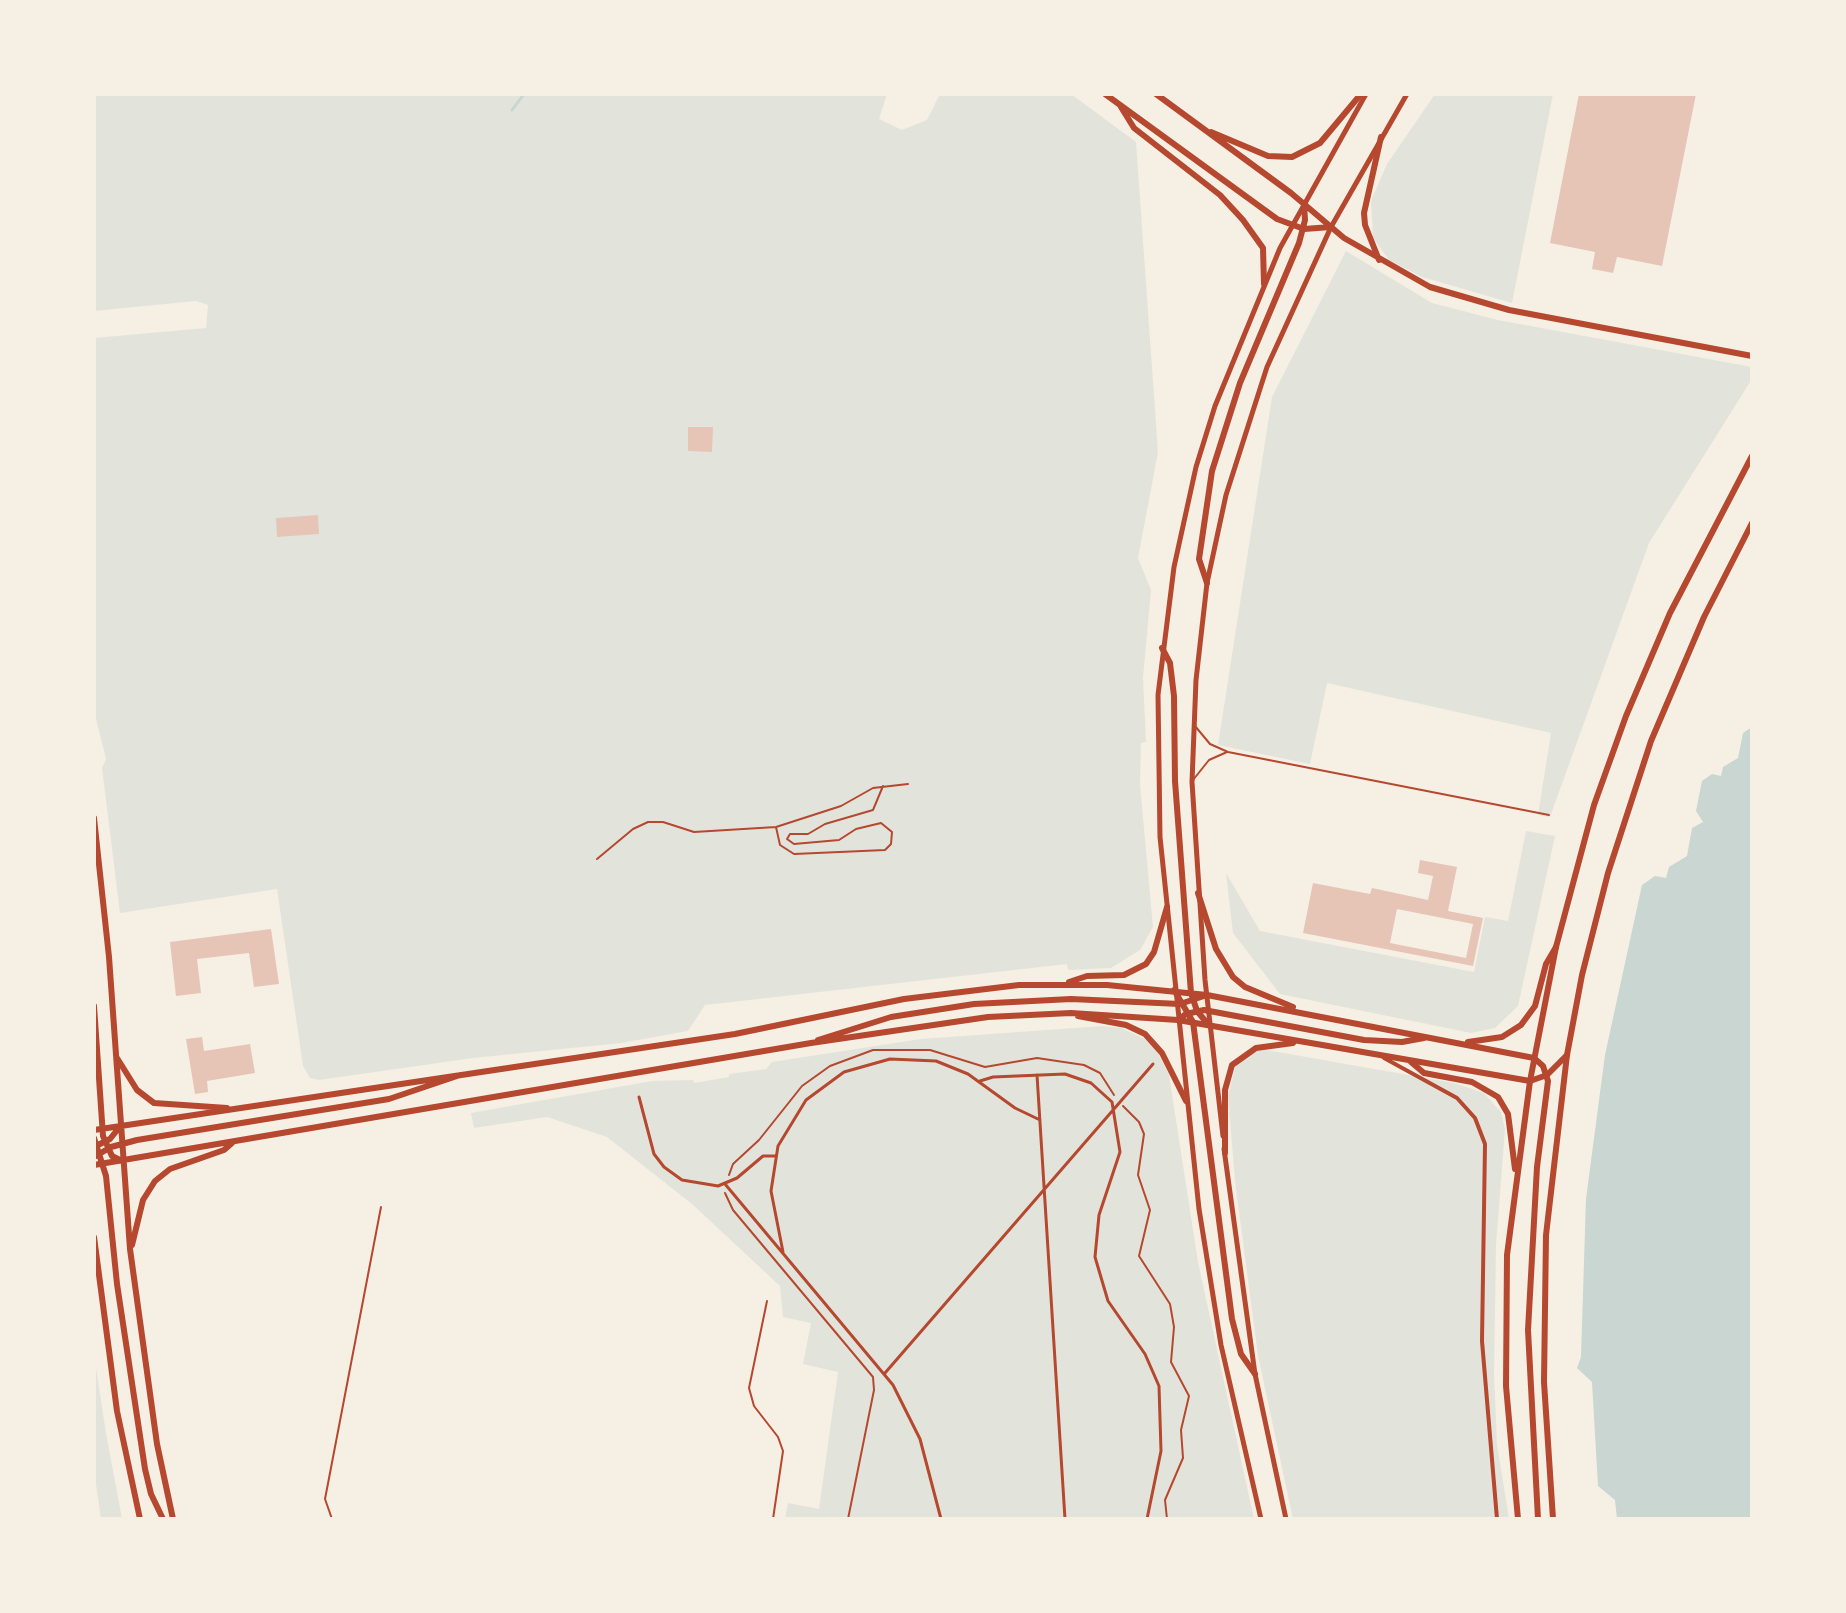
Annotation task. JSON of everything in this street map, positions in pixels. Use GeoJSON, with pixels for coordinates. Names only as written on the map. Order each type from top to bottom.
{"type":"FeatureCollection","features":[{"type":"Feature","properties":{"kind":"main road"},"geometry":{"type":"LineString","coordinates":[[1105,94],[1247,198],[1292,225],[1304,229],[1331,227]]}},
{"type":"Feature","properties":{"kind":"main road"},"geometry":{"type":"LineString","coordinates":[[1156,94],[1331,227],[1379,260],[1430,287],[1477,303],[1752,356]]}},
{"type":"Feature","properties":{"kind":"main road"},"geometry":{"type":"LineString","coordinates":[[1207,132],[1268,156],[1292,157],[1320,143],[1364,94]]}},
{"type":"Feature","properties":{"kind":"main road"},"geometry":{"type":"LineString","coordinates":[[1261,1519],[1221,1345],[1186,1101],[1158,780],[1162,648],[1174,567],[1196,467],[1222,387],[1292,225],[1364,94]]}},
{"type":"Feature","properties":{"kind":"main road"},"geometry":{"type":"LineString","coordinates":[[1286,1519],[1255,1374],[1208,1011],[1192,782],[1193,723],[1207,583],[1226,495],[1248,420],[1281,333],[1331,227],[1407,94]]}},
{"type":"Feature","properties":{"kind":"main road"},"geometry":{"type":"LineString","coordinates":[[1119,104],[1134,128],[1220,195],[1243,220],[1263,248],[1264,284]]}},
{"type":"Feature","properties":{"kind":"main road"},"geometry":{"type":"LineString","coordinates":[[1379,260],[1365,225],[1364,213],[1381,137]]}},
{"type":"Feature","properties":{"kind":"main road"},"geometry":{"type":"LineString","coordinates":[[1207,583],[1199,559],[1212,471],[1240,383],[1304,229],[1304,204]]}},
{"type":"Feature","properties":{"kind":"main road"},"geometry":{"type":"LineString","coordinates":[[1518,1519],[1505,1343],[1507,1255],[1530,1081],[1556,947],[1594,805],[1626,716],[1675,602],[1752,456]]}},
{"type":"Feature","properties":{"kind":"main road"},"geometry":{"type":"LineString","coordinates":[[1553,1519],[1546,1419],[1544,1295],[1550,1195],[1567,1055],[1598,911],[1638,780],[1691,645],[1752,523]]}},
{"type":"Feature","properties":{"kind":"main road"},"geometry":{"type":"LineString","coordinates":[[1162,648],[1170,663],[1174,696],[1175,781],[1194,1002],[1193,1022],[1232,1319],[1241,1354],[1255,1374]]}},
{"type":"Feature","properties":{"kind":"main road"},"geometry":{"type":"LineString","coordinates":[[94,818],[130,1249],[157,1444],[173,1519]]}},
{"type":"Feature","properties":{"kind":"main road"},"geometry":{"type":"LineString","coordinates":[[1198,893],[1216,949],[1233,977],[1257,992],[1303,1011]]}},
{"type":"Feature","properties":{"kind":"main road"},"geometry":{"type":"LineString","coordinates":[[1066,983],[1087,976],[1124,975],[1146,964],[1154,952],[1167,907]]}},
{"type":"Feature","properties":{"kind":"main road"},"geometry":{"type":"LineString","coordinates":[[1456,1042],[1495,1039],[1521,1025],[1535,1006],[1548,957],[1556,947]]}},
{"type":"Feature","properties":{"kind":"main road"},"geometry":{"type":"LineString","coordinates":[[98,1129],[735,1034],[928,995],[1066,983],[1207,995],[1303,1011],[1534,1058],[1547,1075],[1531,1240],[1528,1330],[1538,1519]]}},
{"type":"Feature","properties":{"kind":"main road"},"geometry":{"type":"LineString","coordinates":[[1174,990],[1193,1012],[1210,1025]]}},
{"type":"Feature","properties":{"kind":"main road"},"geometry":{"type":"LineString","coordinates":[[811,1043],[891,1017],[974,1004],[1071,999],[1185,1004],[1207,995]]}},
{"type":"Feature","properties":{"kind":"main road"},"geometry":{"type":"LineString","coordinates":[[94,1006],[98,1129],[128,1368],[151,1494],[163,1519]]}},
{"type":"Feature","properties":{"kind":"main road"},"geometry":{"type":"LineString","coordinates":[[1178,1020],[1193,1012],[1208,1011],[1364,1040],[1402,1042],[1427,1038]]}},
{"type":"Feature","properties":{"kind":"main road"},"geometry":{"type":"LineString","coordinates":[[94,1165],[811,1043],[988,1017],[1071,1013],[1178,1020],[1530,1081],[1547,1075],[1567,1055]]}},
{"type":"Feature","properties":{"kind":"main road"},"geometry":{"type":"LineString","coordinates":[[1071,1013],[1126,1025],[1145,1034],[1162,1053],[1186,1101]]}},
{"type":"Feature","properties":{"kind":"main road"},"geometry":{"type":"LineString","coordinates":[[1225,1153],[1225,1090],[1232,1065],[1256,1048],[1300,1043]]}},
{"type":"Feature","properties":{"kind":"main road"},"geometry":{"type":"LineString","coordinates":[[116,1057],[137,1090],[154,1103],[230,1109]]}},
{"type":"Feature","properties":{"kind":"main road"},"geometry":{"type":"LineString","coordinates":[[1411,1062],[1424,1073],[1472,1082],[1498,1097],[1508,1114],[1510,1156],[1516,1172]]}},
{"type":"Feature","properties":{"kind":"main road"},"geometry":{"type":"LineString","coordinates":[[100,1149],[389,1099],[471,1071]]}},
{"type":"Feature","properties":{"kind":"main road"},"geometry":{"type":"LineString","coordinates":[[100,1149],[120,1126]]}},
{"type":"Feature","properties":{"kind":"main road"},"geometry":{"type":"LineString","coordinates":[[94,1138],[100,1149],[122,1161]]}},
{"type":"Feature","properties":{"kind":"main road"},"geometry":{"type":"LineString","coordinates":[[130,1249],[143,1200],[155,1181],[170,1169],[224,1150],[234,1141]]}},
{"type":"Feature","properties":{"kind":"main road"},"geometry":{"type":"LineString","coordinates":[[94,1237],[117,1411],[138,1519]]}},
{"type":"Feature","properties":{"kind":"street"},"geometry":{"type":"LineString","coordinates":[[1384,1058],[1451,1093],[1475,1118],[1487,1154],[1481,1245],[1482,1341],[1497,1519]]}},
{"type":"Feature","properties":{"kind":"street"},"geometry":{"type":"LineString","coordinates":[[783,1252],[772,1202],[775,1156],[787,1126],[806,1100],[824,1084],[855,1067],[890,1059],[925,1059],[958,1068],[1015,1108],[1040,1120]]}},
{"type":"Feature","properties":{"kind":"street"},"geometry":{"type":"LineString","coordinates":[[885,1373],[1153,1064]]}},
{"type":"Feature","properties":{"kind":"street"},"geometry":{"type":"LineString","coordinates":[[980,1081],[993,1077],[1065,1074],[1083,1079],[1107,1095],[1114,1108],[1120,1152],[1099,1215],[1095,1257],[1108,1301],[1145,1354],[1161,1398],[1161,1451],[1147,1519]]}},
{"type":"Feature","properties":{"kind":"street"},"geometry":{"type":"LineString","coordinates":[[1037,1075],[1065,1519]]}},
{"type":"Feature","properties":{"kind":"street"},"geometry":{"type":"LineString","coordinates":[[639,1097],[650,1146],[664,1167],[694,1184],[725,1184],[763,1156],[775,1156]]}},
{"type":"Feature","properties":{"kind":"street"},"geometry":{"type":"LineString","coordinates":[[725,1184],[885,1373],[920,1439],[941,1519]]}},
{"type":"Feature","properties":{"kind":"lane"},"geometry":{"type":"LineString","coordinates":[[1193,723],[1210,744],[1228,752],[1549,815]]}},
{"type":"Feature","properties":{"kind":"lane"},"geometry":{"type":"LineString","coordinates":[[1192,782],[1209,760],[1228,752]]}},
{"type":"Feature","properties":{"kind":"lane"},"geometry":{"type":"LineString","coordinates":[[332,1519],[325,1499],[381,1207]]}},
{"type":"Feature","properties":{"kind":"lane"},"geometry":{"type":"LineString","coordinates":[[767,1301],[749,1388],[754,1406],[778,1437],[783,1451],[773,1519]]}},
{"type":"Feature","properties":{"kind":"path"},"geometry":{"type":"LineString","coordinates":[[597,859],[639,825],[648,822],[663,822],[694,832],[776,827],[849,803],[883,786],[908,784]]}},
{"type":"Feature","properties":{"kind":"path"},"geometry":{"type":"LineString","coordinates":[[776,827],[780,845],[794,854],[885,850],[891,844],[892,832],[881,823],[856,829],[842,839],[794,844],[787,839],[790,834],[808,834],[825,824],[873,810],[883,786]]}},
{"type":"Feature","properties":{"kind":"path"},"geometry":{"type":"LineString","coordinates":[[848,1519],[874,1390],[873,1377],[733,1210],[726,1200],[725,1184],[733,1164],[759,1140],[802,1086],[830,1066],[873,1050],[930,1050],[985,1067],[1037,1058],[1084,1065],[1100,1073],[1119,1103],[1143,1131],[1138,1175],[1150,1210],[1139,1256],[1170,1304],[1174,1327],[1171,1362],[1189,1396],[1181,1430],[1183,1458],[1165,1500],[1167,1519]]}},
{"type":"Feature","properties":{"kind":"shaded area"},"geometry":{"type":"Polygon","coordinates":[[[94,94],[887,94],[879,119],[902,130],[927,120],[940,94],[1071,94],[1136,142],[1158,452],[1138,558],[1151,590],[1143,678],[1146,742],[1141,743],[1140,784],[1153,927],[1140,950],[1111,968],[1068,970],[1067,964],[705,1005],[688,1031],[621,1043],[473,1058],[319,1080],[310,1078],[303,1066],[277,889],[120,913],[102,768],[106,759],[94,711],[94,338],[206,328],[208,305],[196,301],[94,311],[94,94]]]}},
{"type":"Feature","properties":{"kind":"shaded area"},"geometry":{"type":"Polygon","coordinates":[[[1435,94],[1553,94],[1512,303],[1422,277],[1389,260],[1373,238],[1371,201],[1387,164],[1435,94]]]}},
{"type":"Feature","properties":{"kind":"shaded area"},"geometry":{"type":"Polygon","coordinates":[[[1346,251],[1432,303],[1498,320],[1752,367],[1752,379],[1649,543],[1550,817],[1538,815],[1551,733],[1327,683],[1310,764],[1218,745],[1272,397],[1346,251]]]}},
{"type":"Feature","properties":{"kind":"shaded area"},"geometry":{"type":"Polygon","coordinates":[[[1752,727],[1752,1519],[1617,1519],[1615,1500],[1598,1486],[1592,1382],[1577,1368],[1581,1357],[1586,1199],[1605,1055],[1642,885],[1655,876],[1666,878],[1669,867],[1687,856],[1692,828],[1703,822],[1696,811],[1702,781],[1712,774],[1721,776],[1723,767],[1738,758],[1743,733],[1752,727]]]}},
{"type":"Feature","properties":{"kind":"shaded area"},"geometry":{"type":"Polygon","coordinates":[[[1526,831],[1555,836],[1518,1006],[1495,1028],[1471,1033],[1280,994],[1233,933],[1226,873],[1260,931],[1474,972],[1485,917],[1508,921],[1526,831]]]}},
{"type":"Feature","properties":{"kind":"shaded area"},"geometry":{"type":"Polygon","coordinates":[[[1103,1026],[1121,1028],[1145,1039],[1157,1051],[1169,1075],[1198,1262],[1254,1519],[785,1519],[788,1503],[819,1509],[838,1372],[803,1364],[811,1323],[783,1317],[780,1286],[692,1204],[607,1137],[547,1117],[474,1128],[471,1113],[652,1081],[693,1080],[694,1083],[766,1069],[772,1062],[921,1039],[1103,1026]]]}},
{"type":"Feature","properties":{"kind":"shaded area"},"geometry":{"type":"Polygon","coordinates":[[[1261,1049],[1454,1083],[1484,1093],[1501,1112],[1505,1129],[1496,1245],[1494,1374],[1497,1444],[1509,1519],[1293,1519],[1258,1356],[1235,1181],[1228,1095],[1236,1065],[1261,1049]]]}},
{"type":"Feature","properties":{"kind":"shaded area"},"geometry":{"type":"Polygon","coordinates":[[[94,1355],[122,1519],[101,1519],[94,1470],[94,1355]]]}},
{"type":"Feature","properties":{"kind":"building"},"geometry":{"type":"Polygon","coordinates":[[[1579,94],[1696,94],[1662,266],[1617,257],[1613,273],[1592,269],[1595,252],[1550,243],[1579,94]]]}},
{"type":"Feature","properties":{"kind":"building"},"geometry":{"type":"Polygon","coordinates":[[[688,427],[713,427],[712,452],[688,451],[688,427]]]}},
{"type":"Feature","properties":{"kind":"building"},"geometry":{"type":"Polygon","coordinates":[[[318,515],[319,534],[277,537],[276,518],[318,515]]]}},
{"type":"Feature","properties":{"kind":"building"},"geometry":{"type":"Polygon","coordinates":[[[1420,860],[1457,867],[1448,911],[1483,918],[1473,966],[1303,933],[1313,883],[1370,894],[1372,888],[1428,900],[1433,876],[1418,873],[1420,860]],[[1397,909],[1390,943],[1466,958],[1473,924],[1397,909]]]}},
{"type":"Feature","properties":{"kind":"building"},"geometry":{"type":"Polygon","coordinates":[[[271,929],[279,984],[254,987],[249,953],[197,959],[201,993],[176,996],[170,942],[271,929]]]}},
{"type":"Feature","properties":{"kind":"building"},"geometry":{"type":"Polygon","coordinates":[[[202,1037],[204,1051],[250,1044],[255,1073],[207,1081],[208,1092],[195,1094],[186,1039],[202,1037]]]}},
{"type":"Feature","properties":{"kind":"waterway"},"geometry":{"type":"LineString","coordinates":[[512,110],[524,94]]}}]}
